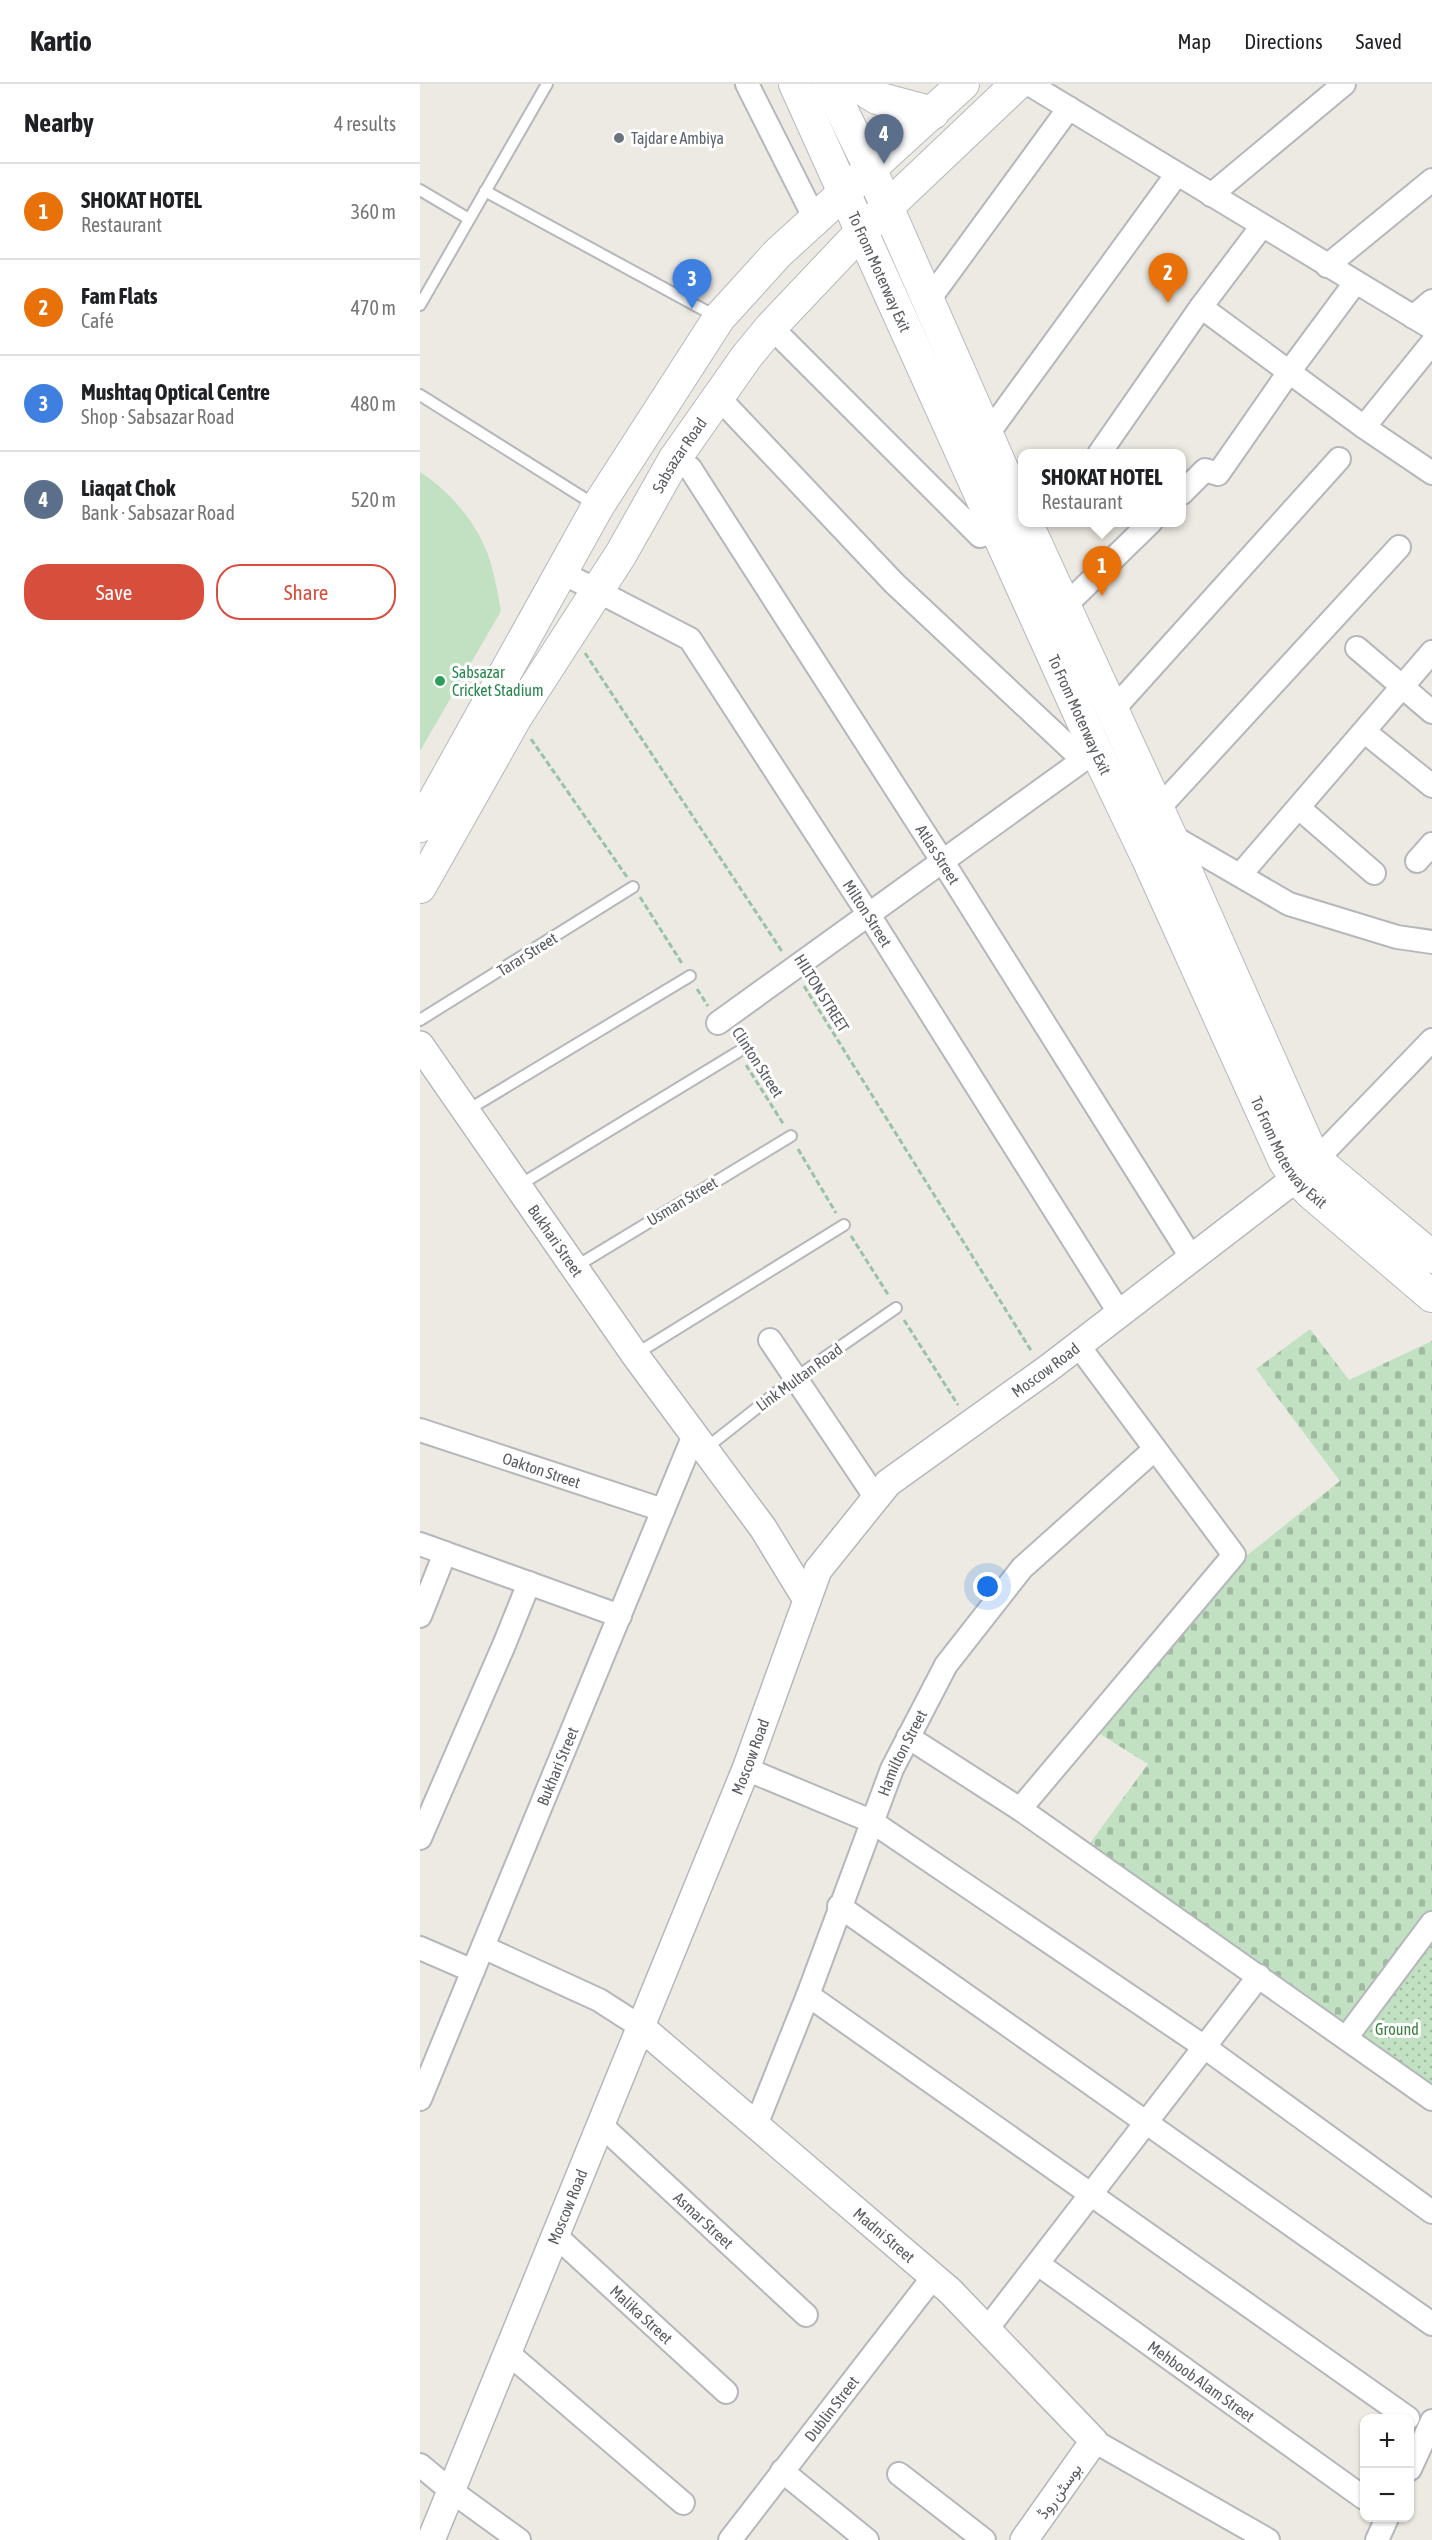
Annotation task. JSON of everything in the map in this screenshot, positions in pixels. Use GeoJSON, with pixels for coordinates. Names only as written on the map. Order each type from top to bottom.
{"type":"FeatureCollection","features":[{"type":"Feature","properties":{"kind":"main road","name":"To From Moterway Exit"},"geometry":{"type":"LineString","coordinates":[[795,84],[996,530],[1090,758],[1147,857],[1284,1160],[1306,1169],[1432,1257]]}},
{"type":"Feature","properties":{"kind":"main road","name":"To From Moterway Exit"},"geometry":{"type":"LineString","coordinates":[[829,84],[870,168],[1018,503]]}},
{"type":"Feature","properties":{"kind":"main road"},"geometry":{"type":"LineString","coordinates":[[420,826],[598,506],[719,318],[778,253],[963,84]]}},
{"type":"Feature","properties":{"kind":"main road","name":"Sabsazar Road"},"geometry":{"type":"LineString","coordinates":[[420,887],[516,717],[596,592],[674,459],[771,327],[886,207],[1017,84]]}},
{"type":"Feature","properties":{"kind":"main road"},"geometry":{"type":"LineString","coordinates":[[861,86],[890,103],[933,113]]}},
{"type":"Feature","properties":{"kind":"main road","name":"To From Moterway Exit"},"geometry":{"type":"LineString","coordinates":[[1028,527],[1164,822],[1306,1169],[1371,1246],[1432,1296]]}},
{"type":"Feature","properties":{"kind":"street"},"geometry":{"type":"LineString","coordinates":[[747,84],[815,219]]}},
{"type":"Feature","properties":{"kind":"street"},"geometry":{"type":"LineString","coordinates":[[1029,84],[1422,323],[1432,301]]}},
{"type":"Feature","properties":{"kind":"street"},"geometry":{"type":"LineString","coordinates":[[1211,195],[1344,84]]}},
{"type":"Feature","properties":{"kind":"street"},"geometry":{"type":"LineString","coordinates":[[928,301],[1069,108]]}},
{"type":"Feature","properties":{"kind":"street"},"geometry":{"type":"LineString","coordinates":[[987,435],[1177,174]]}},
{"type":"Feature","properties":{"kind":"street"},"geometry":{"type":"LineString","coordinates":[[1327,266],[1432,180]]}},
{"type":"Feature","properties":{"kind":"street"},"geometry":{"type":"LineString","coordinates":[[1103,449],[1201,308],[1262,226]]}},
{"type":"Feature","properties":{"kind":"street"},"geometry":{"type":"LineString","coordinates":[[1186,489],[1205,470],[1218,474],[1355,283]]}},
{"type":"Feature","properties":{"kind":"street"},"geometry":{"type":"LineString","coordinates":[[1201,308],[1364,427],[1432,473]]}},
{"type":"Feature","properties":{"kind":"street"},"geometry":{"type":"LineString","coordinates":[[771,327],[980,536],[996,530]]}},
{"type":"Feature","properties":{"kind":"street"},"geometry":{"type":"LineString","coordinates":[[1364,427],[1432,343]]}},
{"type":"Feature","properties":{"kind":"street"},"geometry":{"type":"LineString","coordinates":[[718,1023],[1090,758],[894,583],[719,398]]}},
{"type":"Feature","properties":{"kind":"street","name":"Atlas Street"},"geometry":{"type":"LineString","coordinates":[[674,459],[690,468],[943,862],[1191,1257]]}},
{"type":"Feature","properties":{"kind":"street"},"geometry":{"type":"LineString","coordinates":[[1112,711],[1339,459]]}},
{"type":"Feature","properties":{"kind":"street"},"geometry":{"type":"LineString","coordinates":[[1064,607],[1146,527]]}},
{"type":"Feature","properties":{"kind":"street"},"geometry":{"type":"LineString","coordinates":[[1399,547],[1164,822],[1240,875],[1289,904],[1397,937],[1432,942]]}},
{"type":"Feature","properties":{"kind":"street","name":"Milton Street"},"geometry":{"type":"LineString","coordinates":[[561,572],[690,639],[869,915],[1120,1314]]}},
{"type":"Feature","properties":{"kind":"street"},"geometry":{"type":"LineString","coordinates":[[1357,648],[1432,712]]}},
{"type":"Feature","properties":{"kind":"street"},"geometry":{"type":"LineString","coordinates":[[1240,875],[1432,652]]}},
{"type":"Feature","properties":{"kind":"street"},"geometry":{"type":"LineString","coordinates":[[1365,732],[1432,786]]}},
{"type":"Feature","properties":{"kind":"street"},"geometry":{"type":"LineString","coordinates":[[1299,807],[1374,873]]}},
{"type":"Feature","properties":{"kind":"street"},"geometry":{"type":"LineString","coordinates":[[1417,861],[1432,844]]}},
{"type":"Feature","properties":{"kind":"street"},"geometry":{"type":"LineString","coordinates":[[1306,1169],[1432,1040]]}},
{"type":"Feature","properties":{"kind":"street","name":"Bukhari Street"},"geometry":{"type":"LineString","coordinates":[[420,1045],[635,1355],[763,1528],[807,1600]]}},
{"type":"Feature","properties":{"kind":"street","name":"Moscow Road"},"geometry":{"type":"LineString","coordinates":[[431,2540],[746,1769],[818,1570],[888,1484],[1044,1372],[1306,1169]]}},
{"type":"Feature","properties":{"kind":"street"},"geometry":{"type":"LineString","coordinates":[[770,1340],[876,1498]]}},
{"type":"Feature","properties":{"kind":"street"},"geometry":{"type":"LineString","coordinates":[[1020,1809],[1234,1555],[1078,1345]]}},
{"type":"Feature","properties":{"kind":"street","name":"Oakton Street"},"geometry":{"type":"LineString","coordinates":[[420,1430],[663,1510]]}},
{"type":"Feature","properties":{"kind":"street","name":"Bukhari Street"},"geometry":{"type":"LineString","coordinates":[[420,2099],[663,1510],[700,1442]]}},
{"type":"Feature","properties":{"kind":"street","name":"Hamilton Street"},"geometry":{"type":"LineString","coordinates":[[756,2125],[808,1995],[839,1906],[892,1768],[946,1665],[1022,1568],[1155,1449]]}},
{"type":"Feature","properties":{"kind":"street"},"geometry":{"type":"LineString","coordinates":[[420,1544],[620,1616]]}},
{"type":"Feature","properties":{"kind":"street"},"geometry":{"type":"LineString","coordinates":[[420,1616],[445,1553]]}},
{"type":"Feature","properties":{"kind":"street"},"geometry":{"type":"LineString","coordinates":[[420,1838],[529,1583]]}},
{"type":"Feature","properties":{"kind":"street"},"geometry":{"type":"LineString","coordinates":[[908,1737],[1020,1809],[1432,2098]]}},
{"type":"Feature","properties":{"kind":"street"},"geometry":{"type":"LineString","coordinates":[[746,1769],[871,1821],[1203,2046],[1432,2212]]}},
{"type":"Feature","properties":{"kind":"street"},"geometry":{"type":"LineString","coordinates":[[839,1906],[1432,2324]]}},
{"type":"Feature","properties":{"kind":"street"},"geometry":{"type":"LineString","coordinates":[[1346,2038],[1432,1923]]}},
{"type":"Feature","properties":{"kind":"street","name":"Madni Street"},"geometry":{"type":"LineString","coordinates":[[483,1947],[599,2000],[641,2027],[933,2276],[1094,2441],[1268,2540]]}},
{"type":"Feature","properties":{"kind":"street"},"geometry":{"type":"LineString","coordinates":[[420,1948],[473,1971]]}},
{"type":"Feature","properties":{"kind":"street"},"geometry":{"type":"LineString","coordinates":[[987,2329],[1258,1976]]}},
{"type":"Feature","properties":{"kind":"street"},"geometry":{"type":"LineString","coordinates":[[808,1995],[1419,2423],[1410,2468]]}},
{"type":"Feature","properties":{"kind":"street","name":"Asmar Street"},"geometry":{"type":"LineString","coordinates":[[601,2125],[806,2315]]}},
{"type":"Feature","properties":{"kind":"street","name":"Malika Street"},"geometry":{"type":"LineString","coordinates":[[556,2236],[726,2392]]}},
{"type":"Feature","properties":{"kind":"street","name":"Mehboob Alam Street"},"geometry":{"type":"LineString","coordinates":[[1038,2264],[1360,2494]]}},
{"type":"Feature","properties":{"kind":"street","name":"Dublin Street"},"geometry":{"type":"LineString","coordinates":[[730,2540],[933,2276]]}},
{"type":"Feature","properties":{"kind":"street"},"geometry":{"type":"LineString","coordinates":[[508,2353],[683,2503]]}},
{"type":"Feature","properties":{"kind":"street","name":"بوسٹن روڈ"},"geometry":{"type":"LineString","coordinates":[[1024,2540],[1094,2441]]}},
{"type":"Feature","properties":{"kind":"street"},"geometry":{"type":"LineString","coordinates":[[420,2465],[450,2490],[519,2540]]}},
{"type":"Feature","properties":{"kind":"street"},"geometry":{"type":"LineString","coordinates":[[782,2471],[867,2540]]}},
{"type":"Feature","properties":{"kind":"street"},"geometry":{"type":"LineString","coordinates":[[899,2474],[984,2540]]}},
{"type":"Feature","properties":{"kind":"street"},"geometry":{"type":"LineString","coordinates":[[1377,2540],[1385,2522]]}},
{"type":"Feature","properties":{"kind":"lane"},"geometry":{"type":"LineString","coordinates":[[420,305],[547,84]]}},
{"type":"Feature","properties":{"kind":"lane"},"geometry":{"type":"LineString","coordinates":[[420,190],[469,219]]}},
{"type":"Feature","properties":{"kind":"lane"},"geometry":{"type":"LineString","coordinates":[[485,191],[719,318]]}},
{"type":"Feature","properties":{"kind":"lane"},"geometry":{"type":"LineString","coordinates":[[420,395],[598,506]]}},
{"type":"Feature","properties":{"kind":"lane","name":"Tarar Street"},"geometry":{"type":"LineString","coordinates":[[420,1020],[633,887]]}},
{"type":"Feature","properties":{"kind":"lane"},"geometry":{"type":"LineString","coordinates":[[466,1111],[690,976]]}},
{"type":"Feature","properties":{"kind":"lane"},"geometry":{"type":"LineString","coordinates":[[518,1186],[738,1052]]}},
{"type":"Feature","properties":{"kind":"lane","name":"Usman Street"},"geometry":{"type":"LineString","coordinates":[[574,1267],[791,1136]]}},
{"type":"Feature","properties":{"kind":"lane"},"geometry":{"type":"LineString","coordinates":[[635,1355],[844,1225]]}},
{"type":"Feature","properties":{"kind":"lane","name":"Link Multan Road"},"geometry":{"type":"LineString","coordinates":[[700,1442],[896,1308]]}},
{"type":"Feature","properties":{"kind":"path","name":"HILTON STREET"},"geometry":{"type":"LineString","coordinates":[[571,632],[794,969],[1044,1372]]}},
{"type":"Feature","properties":{"kind":"path","name":"Clinton Street"},"geometry":{"type":"LineString","coordinates":[[516,717],[633,887],[718,1023]]}},
{"type":"Feature","properties":{"kind":"path","name":"Clinton Street"},"geometry":{"type":"LineString","coordinates":[[738,1052],[844,1225],[971,1424]]}},
{"type":"Feature","properties":{"kind":"green space","name":"Sabsazar Cricket Stadium"},"geometry":{"type":"Polygon","coordinates":[[[420,472],[453,499],[479,535],[492,567],[501,611],[420,751],[420,472]]]}},
{"type":"Feature","properties":{"kind":"green space"},"geometry":{"type":"Polygon","coordinates":[[[1310,1329],[1349,1380],[1432,1341],[1432,1923],[1346,2038],[1083,1853],[1148,1764],[1089,1727],[1240,1561],[1340,1481],[1256,1369],[1310,1329]]]}},
{"type":"Feature","properties":{"kind":"green space","name":"Ground"},"geometry":{"type":"Polygon","coordinates":[[[1432,1923],[1432,2099],[1346,2038],[1432,1923]]]}},
{"type":"Feature","properties":{"kind":"place","name":"Tajdar e Ambiya"},"geometry":{"type":"Point","coordinates":[619,138]}},
{"type":"Feature","properties":{"kind":"place","name":"Liaqat Chok"},"geometry":{"type":"Point","coordinates":[884,164]}},
{"type":"Feature","properties":{"kind":"place","name":"Fam Flats"},"geometry":{"type":"Point","coordinates":[1168,303]}},
{"type":"Feature","properties":{"kind":"place","name":"Mushtaq Optical Centre"},"geometry":{"type":"Point","coordinates":[692,309]}},
{"type":"Feature","properties":{"kind":"place","name":"SHOKAT HOTEL"},"geometry":{"type":"Point","coordinates":[1102,596]}},
{"type":"Feature","properties":{"kind":"place","name":"Sabsazar Cricket Stadium"},"geometry":{"type":"Point","coordinates":[440,681]}}]}
